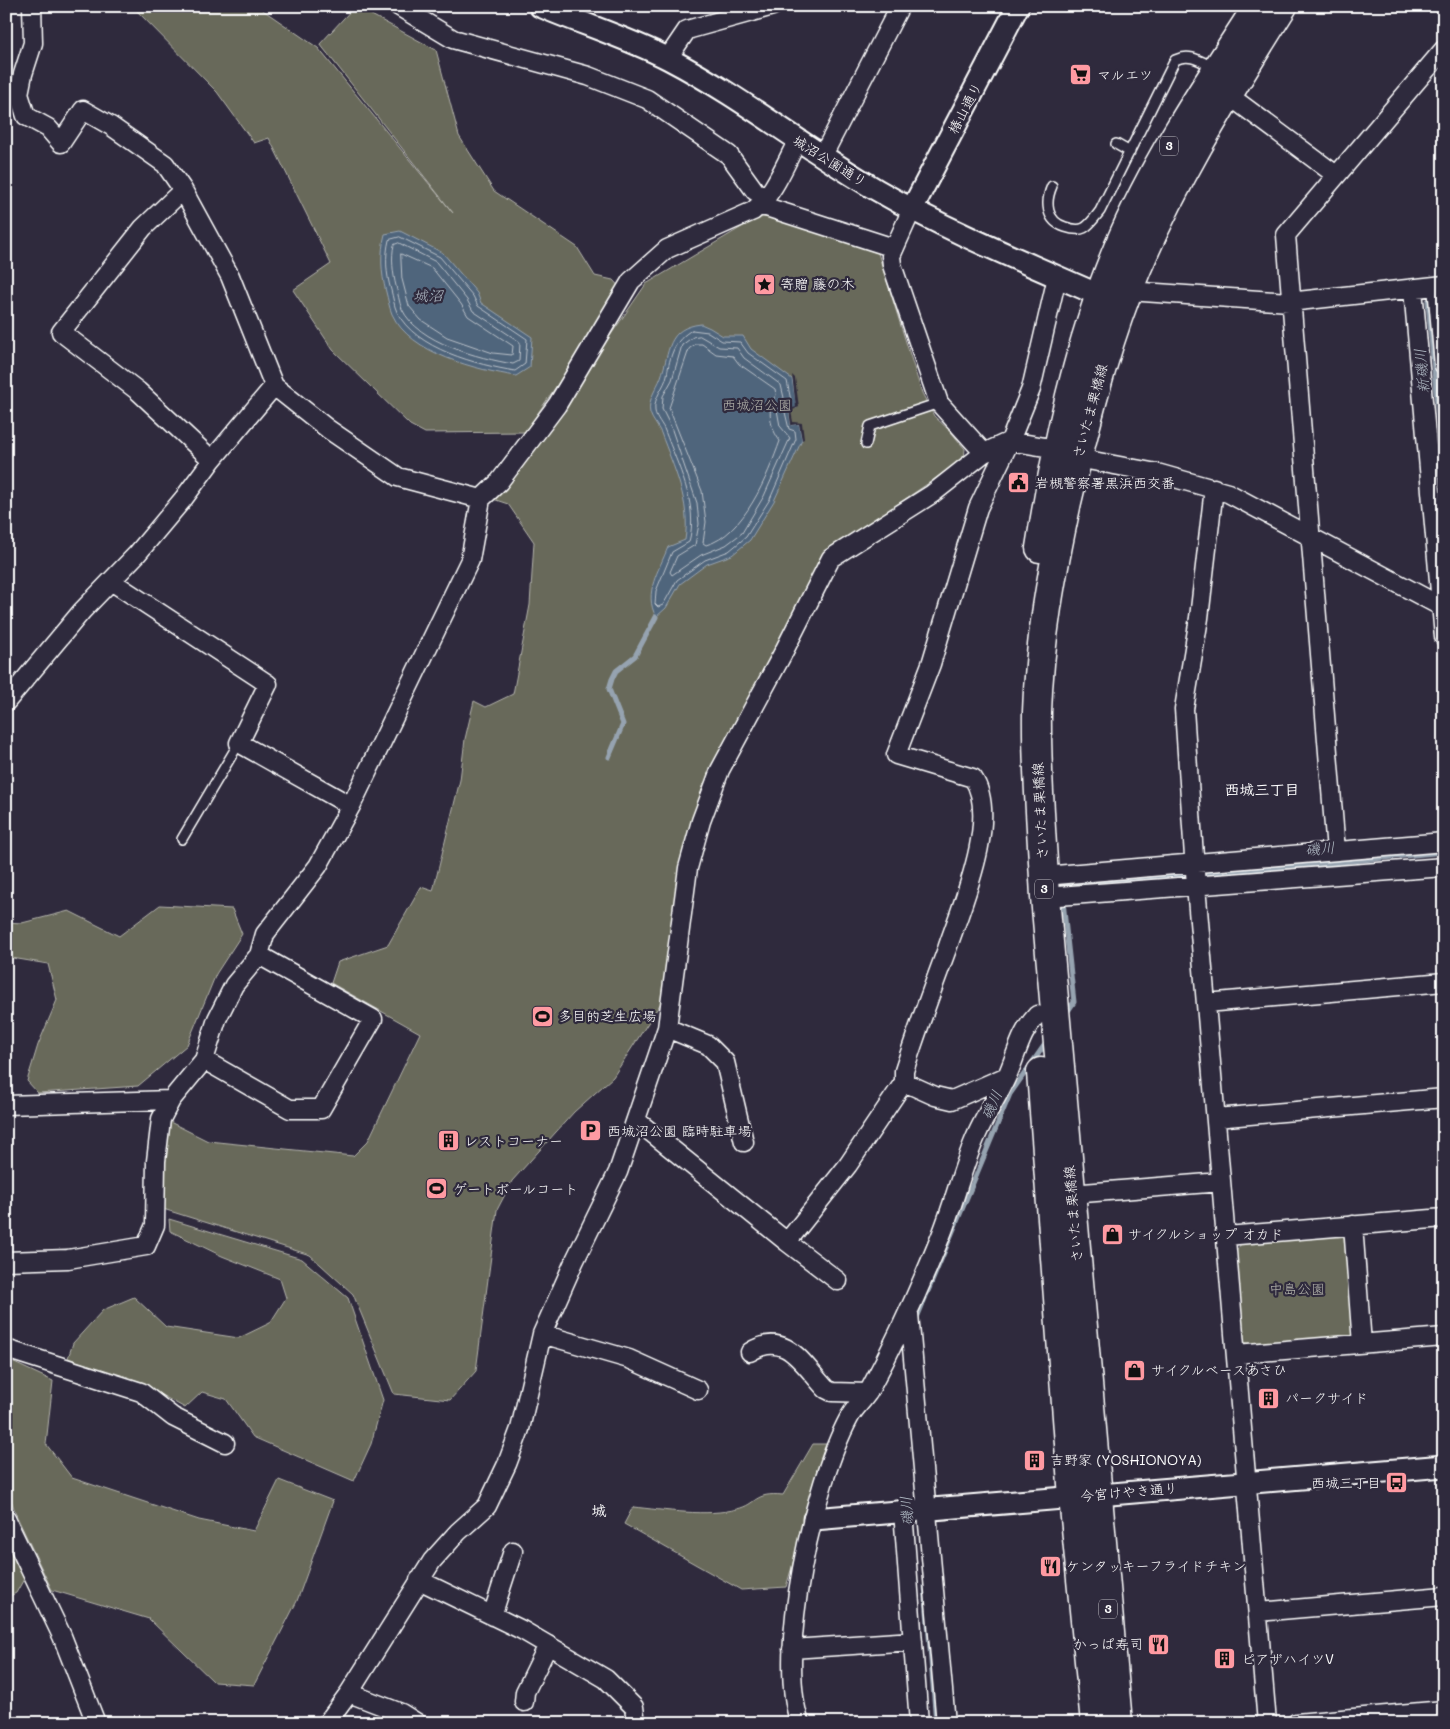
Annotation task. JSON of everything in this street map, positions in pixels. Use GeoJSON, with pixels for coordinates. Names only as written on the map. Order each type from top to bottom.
{"type":"FeatureCollection","features":[{"type":"Feature","properties":{"kind":"main road","name":"さいたま栗橋線"},"geometry":{"type":"LineString","coordinates":[[1118,1723],[1086,1496],[1037,1015],[1025,850],[1021,711],[1026,640],[1067,453],[1085,340],[1099,295],[1118,248],[1159,165],[1216,69],[1258,6]]}},
{"type":"Feature","properties":{"kind":"main road","name":"さいたま栗橋線"},"geometry":{"type":"LineString","coordinates":[[1095,1723],[1071,1194],[1044,887],[1038,766],[1038,711],[1042,648],[1057,553],[1067,453],[1128,292],[1181,178],[1228,94],[1283,6]]}},
{"type":"Feature","properties":{"kind":"street"},"geometry":{"type":"LineString","coordinates":[[32,6],[33,43],[19,94],[26,116],[48,128],[61,143],[83,110],[111,126],[166,164],[183,190],[230,276],[274,386],[328,429],[398,477],[482,499]]}},
{"type":"Feature","properties":{"kind":"street"},"geometry":{"type":"LineString","coordinates":[[398,6],[453,39],[588,76],[646,99],[729,155],[763,202],[894,248]]}},
{"type":"Feature","properties":{"kind":"street","name":"城沼公園通り"},"geometry":{"type":"LineString","coordinates":[[540,6],[570,12],[668,58],[713,84],[822,157],[912,209],[983,244],[1099,295],[1128,292]]}},
{"type":"Feature","properties":{"kind":"street"},"geometry":{"type":"LineString","coordinates":[[668,58],[687,30],[773,6]]}},
{"type":"Feature","properties":{"kind":"street"},"geometry":{"type":"LineString","coordinates":[[822,157],[900,6]]}},
{"type":"Feature","properties":{"kind":"street","name":"椿山通り"},"geometry":{"type":"LineString","coordinates":[[912,209],[1018,6]]}},
{"type":"Feature","properties":{"kind":"street"},"geometry":{"type":"LineString","coordinates":[[1336,851],[1286,235],[1336,174],[1442,54]]}},
{"type":"Feature","properties":{"kind":"street"},"geometry":{"type":"LineString","coordinates":[[1228,94],[1336,174]]}},
{"type":"Feature","properties":{"kind":"street"},"geometry":{"type":"LineString","coordinates":[[6,1261],[68,1258],[146,1246],[155,1225],[156,1161],[161,1119],[170,1100],[204,1060],[217,1019],[234,985],[259,955],[265,934],[318,866],[351,806],[470,560],[482,499],[499,482],[557,404],[631,281],[667,249],[753,211],[763,202],[798,140]]}},
{"type":"Feature","properties":{"kind":"street"},"geometry":{"type":"LineString","coordinates":[[183,190],[143,228],[60,332],[138,391],[212,460]]}},
{"type":"Feature","properties":{"kind":"street"},"geometry":{"type":"LineString","coordinates":[[912,209],[891,256],[892,266],[938,403],[984,453]]}},
{"type":"Feature","properties":{"kind":"street"},"geometry":{"type":"LineString","coordinates":[[787,1242],[848,1165],[904,1082],[904,1071],[972,877],[983,811],[979,787],[973,778],[896,755],[931,664],[978,508],[1032,389],[1057,277]]}},
{"type":"Feature","properties":{"kind":"street"},"geometry":{"type":"LineString","coordinates":[[1128,292],[1290,302],[1440,285],[1444,365]]}},
{"type":"Feature","properties":{"kind":"street"},"geometry":{"type":"LineString","coordinates":[[1413,289],[1444,637]]}},
{"type":"Feature","properties":{"kind":"street"},"geometry":{"type":"LineString","coordinates":[[6,702],[82,611],[184,498],[212,460],[274,386]]}},
{"type":"Feature","properties":{"kind":"street"},"geometry":{"type":"LineString","coordinates":[[327,1723],[349,1694],[404,1608],[419,1580],[452,1540],[487,1506],[507,1464],[520,1429],[542,1334],[574,1262],[618,1172],[668,1028],[688,868],[701,821],[720,770],[782,655],[831,558],[932,494],[984,453],[1010,441],[1157,473],[1228,492],[1442,607]]}},
{"type":"Feature","properties":{"kind":"street"},"geometry":{"type":"LineString","coordinates":[[1214,488],[1198,618],[1184,709],[1194,864],[1267,1723]]}},
{"type":"Feature","properties":{"kind":"street"},"geometry":{"type":"LineString","coordinates":[[111,581],[268,684],[239,744],[351,806]]}},
{"type":"Feature","properties":{"kind":"street"},"geometry":{"type":"LineString","coordinates":[[1044,887],[1194,864],[1444,842]]}},
{"type":"Feature","properties":{"kind":"street"},"geometry":{"type":"LineString","coordinates":[[1044,887],[1196,886],[1444,867]]}},
{"type":"Feature","properties":{"kind":"street"},"geometry":{"type":"LineString","coordinates":[[204,1060],[290,1108],[321,1109],[373,1019],[259,955]]}},
{"type":"Feature","properties":{"kind":"street"},"geometry":{"type":"LineString","coordinates":[[1206,1003],[1444,982]]}},
{"type":"Feature","properties":{"kind":"street"},"geometry":{"type":"LineString","coordinates":[[797,1719],[792,1681],[792,1649],[797,1592],[828,1469],[849,1417],[868,1393],[909,1314],[952,1207],[976,1135],[1007,1076],[1022,1034],[1037,1015]]}},
{"type":"Feature","properties":{"kind":"street"},"geometry":{"type":"LineString","coordinates":[[668,1028],[708,1045],[725,1062],[744,1142]]}},
{"type":"Feature","properties":{"kind":"street"},"geometry":{"type":"LineString","coordinates":[[904,1082],[935,1096],[952,1100],[1007,1076]]}},
{"type":"Feature","properties":{"kind":"street"},"geometry":{"type":"LineString","coordinates":[[1216,1118],[1444,1098]]}},
{"type":"Feature","properties":{"kind":"street"},"geometry":{"type":"LineString","coordinates":[[6,1105],[170,1100]]}},
{"type":"Feature","properties":{"kind":"street"},"geometry":{"type":"LineString","coordinates":[[637,1121],[838,1282]]}},
{"type":"Feature","properties":{"kind":"street"},"geometry":{"type":"LineString","coordinates":[[1071,1194],[1221,1182]]}},
{"type":"Feature","properties":{"kind":"street"},"geometry":{"type":"LineString","coordinates":[[1226,1236],[1444,1218]]}},
{"type":"Feature","properties":{"kind":"street"},"geometry":{"type":"LineString","coordinates":[[1353,1226],[1362,1344]]}},
{"type":"Feature","properties":{"kind":"street"},"geometry":{"type":"LineString","coordinates":[[909,1314],[946,1723]]}},
{"type":"Feature","properties":{"kind":"street"},"geometry":{"type":"LineString","coordinates":[[542,1334],[629,1359],[698,1390]]}},
{"type":"Feature","properties":{"kind":"street"},"geometry":{"type":"LineString","coordinates":[[1236,1354],[1444,1337]]}},
{"type":"Feature","properties":{"kind":"street"},"geometry":{"type":"LineString","coordinates":[[750,1352],[762,1344],[781,1344],[786,1346],[826,1389],[832,1392],[868,1393]]}},
{"type":"Feature","properties":{"kind":"street"},"geometry":{"type":"LineString","coordinates":[[6,1349],[141,1392],[173,1417],[225,1443]]}},
{"type":"Feature","properties":{"kind":"street","name":"今宮けやき通り"},"geometry":{"type":"LineString","coordinates":[[814,1519],[1444,1466]]}},
{"type":"Feature","properties":{"kind":"street"},"geometry":{"type":"LineString","coordinates":[[902,1511],[914,1641],[919,1723]]}},
{"type":"Feature","properties":{"kind":"street"},"geometry":{"type":"LineString","coordinates":[[6,1519],[62,1636],[96,1723]]}},
{"type":"Feature","properties":{"kind":"street"},"geometry":{"type":"LineString","coordinates":[[492,1616],[513,1551]]}},
{"type":"Feature","properties":{"kind":"street"},"geometry":{"type":"LineString","coordinates":[[419,1580],[548,1645],[606,1679],[634,1707],[636,1723]]}},
{"type":"Feature","properties":{"kind":"street"},"geometry":{"type":"LineString","coordinates":[[1258,1612],[1444,1596]]}},
{"type":"Feature","properties":{"kind":"street"},"geometry":{"type":"LineString","coordinates":[[792,1649],[914,1641]]}},
{"type":"Feature","properties":{"kind":"street"},"geometry":{"type":"LineString","coordinates":[[524,1702],[525,1692],[548,1645]]}},
{"type":"Feature","properties":{"kind":"street"},"geometry":{"type":"LineString","coordinates":[[349,1694],[401,1713],[417,1723]]}},
{"type":"Feature","properties":{"kind":"street"},"geometry":{"type":"LineString","coordinates":[[1296,1723],[1444,1710]]}},
{"type":"Feature","properties":{"kind":"lane"},"geometry":{"type":"LineString","coordinates":[[1052,186],[1047,205],[1050,217],[1056,224],[1073,230],[1085,228],[1100,211],[1176,60],[1185,56],[1191,56],[1216,69]]}},
{"type":"Feature","properties":{"kind":"lane"},"geometry":{"type":"LineString","coordinates":[[1116,144],[1130,152]]}},
{"type":"Feature","properties":{"kind":"lane"},"geometry":{"type":"LineString","coordinates":[[866,444],[870,426],[938,403]]}},
{"type":"Feature","properties":{"kind":"lane"},"geometry":{"type":"LineString","coordinates":[[182,839],[239,744]]}},
{"type":"Feature","properties":{"kind":"green space"},"geometry":{"type":"Polygon","coordinates":[[[257,6],[318,48],[453,213],[320,44],[355,6],[436,50],[459,136],[494,191],[577,247],[595,276],[613,280],[622,290],[525,432],[425,433],[410,425],[333,350],[293,290],[331,264],[269,138],[254,143],[217,92],[133,7],[257,6]]]}},
{"type":"Feature","properties":{"kind":"green space","name":"西城沼公園"},"geometry":{"type":"Polygon","coordinates":[[[770,217],[878,253],[922,393],[934,416],[965,449],[964,459],[826,553],[711,773],[668,992],[613,1077],[574,1112],[512,1181],[497,1210],[476,1371],[450,1400],[394,1394],[353,1294],[310,1255],[160,1208],[160,1154],[170,1122],[208,1141],[353,1156],[368,1141],[420,1033],[331,983],[338,962],[388,945],[421,887],[433,891],[460,780],[465,739],[474,701],[486,707],[513,694],[530,605],[534,542],[508,504],[490,498],[518,469],[646,284],[757,218],[770,217]]]}},
{"type":"Feature","properties":{"kind":"green space"},"geometry":{"type":"Polygon","coordinates":[[[160,905],[232,909],[242,934],[216,974],[187,1045],[138,1086],[38,1093],[27,1081],[38,1045],[57,1000],[48,964],[6,957],[6,922],[22,923],[69,911],[119,936],[160,905]]]}},
{"type":"Feature","properties":{"kind":"green space"},"geometry":{"type":"Polygon","coordinates":[[[169,1219],[302,1259],[348,1298],[383,1400],[371,1444],[354,1481],[253,1437],[226,1399],[202,1392],[185,1408],[143,1385],[68,1358],[73,1343],[103,1310],[134,1297],[166,1327],[239,1338],[270,1323],[286,1298],[280,1279],[222,1256],[170,1231],[169,1219]]]}},
{"type":"Feature","properties":{"kind":"green space","name":"中島公園"},"geometry":{"type":"Polygon","coordinates":[[[1343,1235],[1347,1237],[1354,1336],[1250,1344],[1244,1342],[1235,1252],[1241,1244],[1343,1235]]]}},
{"type":"Feature","properties":{"kind":"green space"},"geometry":{"type":"Polygon","coordinates":[[[6,1361],[10,1361],[53,1381],[46,1444],[72,1478],[199,1520],[254,1531],[279,1480],[333,1501],[297,1601],[254,1685],[214,1682],[149,1619],[52,1590],[17,1517],[6,1486],[6,1361]]]}},
{"type":"Feature","properties":{"kind":"green space"},"geometry":{"type":"Polygon","coordinates":[[[813,1444],[828,1444],[786,1587],[741,1590],[624,1524],[633,1507],[685,1512],[713,1512],[744,1507],[766,1495],[783,1495],[813,1444]]]}},
{"type":"Feature","properties":{"kind":"green space"},"geometry":{"type":"Polygon","coordinates":[[[6,1543],[24,1579],[16,1593],[6,1598],[6,1543]]]}},
{"type":"Feature","properties":{"kind":"water","name":"城沼"},"geometry":{"type":"Polygon","coordinates":[[[400,231],[443,253],[477,293],[481,303],[532,337],[530,367],[516,376],[465,364],[429,350],[401,328],[390,309],[382,270],[382,248],[385,234],[400,231]]]}},
{"type":"Feature","properties":{"kind":"water"},"geometry":{"type":"Polygon","coordinates":[[[701,324],[723,336],[743,336],[751,349],[792,379],[797,408],[789,409],[791,425],[799,424],[802,440],[774,501],[750,540],[732,555],[707,564],[680,584],[666,608],[656,617],[651,599],[654,582],[668,547],[685,540],[686,513],[676,472],[649,408],[661,377],[668,350],[675,336],[681,330],[701,324]]]}},
{"type":"Feature","properties":{"kind":"pier"},"geometry":{"type":"Polygon","coordinates":[[[792,375],[795,378],[799,407],[791,411],[793,422],[802,423],[804,439],[802,440],[799,424],[791,425],[789,409],[796,407],[792,375]]]}},
{"type":"Feature","properties":{"kind":"waterway","name":"新磯川"},"geometry":{"type":"LineString","coordinates":[[1436,301],[1428,301],[1444,483]]}},
{"type":"Feature","properties":{"kind":"waterway"},"geometry":{"type":"LineString","coordinates":[[609,757],[623,724],[609,689],[612,679],[616,671],[635,656],[656,617]]}},
{"type":"Feature","properties":{"kind":"waterway","name":"磯川"},"geometry":{"type":"LineString","coordinates":[[1066,1014],[1074,1002],[1061,883],[1280,868],[1444,852]]}},
{"type":"Feature","properties":{"kind":"waterway","name":"磯川"},"geometry":{"type":"LineString","coordinates":[[916,1320],[1010,1094],[1048,1040]]}},
{"type":"Feature","properties":{"kind":"waterway","name":"磯川"},"geometry":{"type":"LineString","coordinates":[[925,1586],[936,1723]]}},
{"type":"Feature","properties":{"kind":"place","name":"マルエツ"},"geometry":{"type":"Point","coordinates":[1081,75]}},
{"type":"Feature","properties":{"kind":"place","name":"寄贈 藤の木"},"geometry":{"type":"Point","coordinates":[764,284]}},
{"type":"Feature","properties":{"kind":"place","name":"岩槻警察署黒浜西交番"},"geometry":{"type":"Point","coordinates":[1019,483]}},
{"type":"Feature","properties":{"kind":"place","name":"多目的芝生広場"},"geometry":{"type":"Point","coordinates":[542,1016]}},
{"type":"Feature","properties":{"kind":"place","name":"西城沼公園 臨時駐車場"},"geometry":{"type":"Point","coordinates":[591,1131]}},
{"type":"Feature","properties":{"kind":"place","name":"レストコーナー"},"geometry":{"type":"Point","coordinates":[448,1141]}},
{"type":"Feature","properties":{"kind":"place","name":"ゲートボールコート"},"geometry":{"type":"Point","coordinates":[437,1189]}},
{"type":"Feature","properties":{"kind":"place","name":"サイクルショップ オカド"},"geometry":{"type":"Point","coordinates":[1112,1234]}},
{"type":"Feature","properties":{"kind":"place","name":"サイクルベースあさひ"},"geometry":{"type":"Point","coordinates":[1135,1370]}},
{"type":"Feature","properties":{"kind":"place","name":"パークサイド"},"geometry":{"type":"Point","coordinates":[1269,1398]}},
{"type":"Feature","properties":{"kind":"place","name":"吉野家 (YOSHIONOYA)"},"geometry":{"type":"Point","coordinates":[1034,1460]}},
{"type":"Feature","properties":{"kind":"place","name":"西城三丁目"},"geometry":{"type":"Point","coordinates":[1397,1483]}},
{"type":"Feature","properties":{"kind":"place","name":"ケンタッキーフライドチキン"},"geometry":{"type":"Point","coordinates":[1050,1566]}},
{"type":"Feature","properties":{"kind":"place","name":"かっぱ寿司"},"geometry":{"type":"Point","coordinates":[1159,1644]}},
{"type":"Feature","properties":{"kind":"place","name":"ピアザハイツV"},"geometry":{"type":"Point","coordinates":[1225,1659]}},
{"type":"Feature","properties":{"kind":"district","name":"西城三丁目"},"geometry":{"type":"Point","coordinates":[1262,790]}},
{"type":"Feature","properties":{"kind":"district","name":"城"},"geometry":{"type":"Point","coordinates":[599,1511]}}]}
